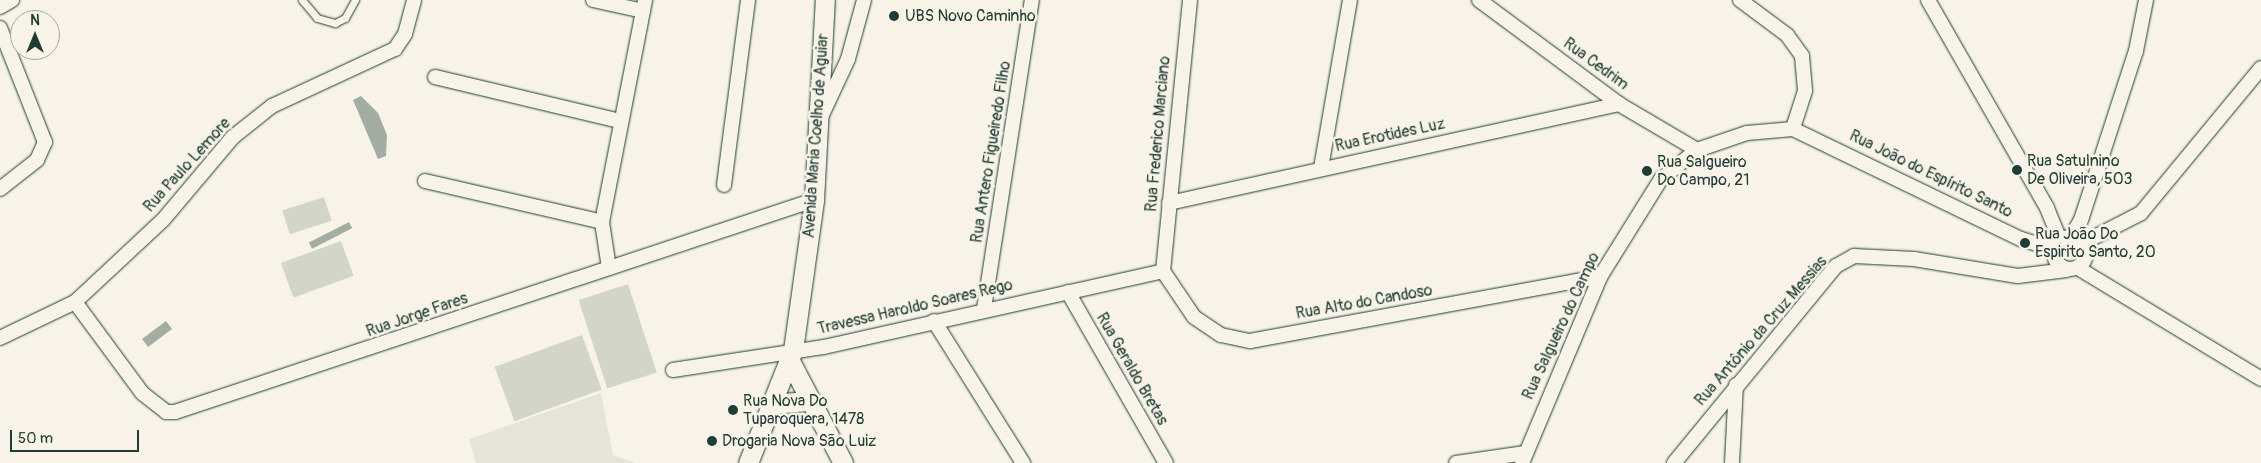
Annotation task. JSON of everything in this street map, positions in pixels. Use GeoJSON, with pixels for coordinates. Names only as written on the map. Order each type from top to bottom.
{"type":"FeatureCollection","features":[{"type":"Feature","properties":{"kind":"main road","name":"Avenida Maria Coelho de Aguiar"},"geometry":{"type":"LineString","coordinates":[[748,463],[792,355],[814,200],[825,0]]}},
{"type":"Feature","properties":{"kind":"main road"},"geometry":{"type":"LineString","coordinates":[[792,355],[810,401],[843,463]]}},
{"type":"Feature","properties":{"kind":"main road"},"geometry":{"type":"LineString","coordinates":[[772,404],[810,401]]}},
{"type":"Feature","properties":{"kind":"street"},"geometry":{"type":"LineString","coordinates":[[0,7],[12,0]]}},
{"type":"Feature","properties":{"kind":"street","name":"Rua Paulo Lemore"},"geometry":{"type":"LineString","coordinates":[[0,338],[75,302],[163,220],[233,137],[272,106],[395,49],[405,34],[414,0]]}},
{"type":"Feature","properties":{"kind":"street"},"geometry":{"type":"LineString","coordinates":[[593,0],[644,6],[620,121],[602,222],[610,268]]}},
{"type":"Feature","properties":{"kind":"street"},"geometry":{"type":"LineString","coordinates":[[724,185],[748,0]]}},
{"type":"Feature","properties":{"kind":"street"},"geometry":{"type":"LineString","coordinates":[[818,124],[848,59],[864,0]]}},
{"type":"Feature","properties":{"kind":"street","name":"Rua Antero Figueiredo Filho"},"geometry":{"type":"LineString","coordinates":[[984,309],[1032,0]]}},
{"type":"Feature","properties":{"kind":"street","name":"Rua Frederico Marciano"},"geometry":{"type":"LineString","coordinates":[[1163,271],[1190,0]]}},
{"type":"Feature","properties":{"kind":"street"},"geometry":{"type":"LineString","coordinates":[[1320,168],[1350,0]]}},
{"type":"Feature","properties":{"kind":"street","name":"Rua Cedrim"},"geometry":{"type":"LineString","coordinates":[[1479,0],[1619,104],[1697,150]]}},
{"type":"Feature","properties":{"kind":"street"},"geometry":{"type":"LineString","coordinates":[[1740,0],[1787,35],[1802,56],[1805,91],[1793,129]]}},
{"type":"Feature","properties":{"kind":"street"},"geometry":{"type":"LineString","coordinates":[[1928,0],[2072,252]]}},
{"type":"Feature","properties":{"kind":"street"},"geometry":{"type":"LineString","coordinates":[[2072,252],[2136,51],[2146,0]]}},
{"type":"Feature","properties":{"kind":"street"},"geometry":{"type":"LineString","coordinates":[[0,28],[45,142],[38,160],[0,189]]}},
{"type":"Feature","properties":{"kind":"street","name":"Rua Antônio da Cruz Messias"},"geometry":{"type":"LineString","coordinates":[[1674,463],[1736,385],[1836,266],[1854,256],[1875,255],[1993,273],[2041,275],[2072,252],[2141,213],[2172,179],[2261,68]]}},
{"type":"Feature","properties":{"kind":"street"},"geometry":{"type":"LineString","coordinates":[[435,77],[620,121]]}},
{"type":"Feature","properties":{"kind":"street","name":"Rua Erotides Luz"},"geometry":{"type":"LineString","coordinates":[[1169,203],[1320,168],[1619,104]]}},
{"type":"Feature","properties":{"kind":"street","name":"Rua Salgueiro do Campo"},"geometry":{"type":"LineString","coordinates":[[1524,458],[1600,277],[1661,179],[1697,150],[1747,133],[1793,129]]}},
{"type":"Feature","properties":{"kind":"street","name":"Rua João do Espírito Santo"},"geometry":{"type":"LineString","coordinates":[[1793,129],[2021,239],[2072,252],[2097,276],[2261,379]]}},
{"type":"Feature","properties":{"kind":"street"},"geometry":{"type":"LineString","coordinates":[[425,181],[602,222]]}},
{"type":"Feature","properties":{"kind":"street","name":"Rua Jorge Fares"},"geometry":{"type":"LineString","coordinates":[[75,302],[142,393],[166,412],[176,412],[814,200]]}},
{"type":"Feature","properties":{"kind":"street","name":"Travessa Haroldo Soares Rego"},"geometry":{"type":"LineString","coordinates":[[673,370],[792,355],[984,309],[1163,271]]}},
{"type":"Feature","properties":{"kind":"street","name":"Rua Alto do Candoso"},"geometry":{"type":"LineString","coordinates":[[1163,271],[1194,317],[1220,335],[1250,341],[1600,277]]}},
{"type":"Feature","properties":{"kind":"street","name":"Rua Geraldo Bretas"},"geometry":{"type":"LineString","coordinates":[[1068,292],[1166,463]]}},
{"type":"Feature","properties":{"kind":"street"},"geometry":{"type":"LineString","coordinates":[[934,321],[1023,463]]}},
{"type":"Feature","properties":{"kind":"street"},"geometry":{"type":"LineString","coordinates":[[1732,463],[1736,385]]}},
{"type":"Feature","properties":{"kind":"street"},"geometry":{"type":"LineString","coordinates":[[1456,463],[1524,458]]}},
{"type":"Feature","properties":{"kind":"lane"},"geometry":{"type":"LineString","coordinates":[[302,0],[317,18],[335,23],[345,18],[355,0]]}},
{"type":"Feature","properties":{"kind":"shaded area"},"geometry":{"type":"Polygon","coordinates":[[[361,96],[378,113],[387,135],[386,156],[378,159],[353,100],[361,96]]]}},
{"type":"Feature","properties":{"kind":"shaded area"},"geometry":{"type":"Polygon","coordinates":[[[324,197],[332,221],[290,234],[282,211],[324,197]]]}},
{"type":"Feature","properties":{"kind":"shaded area"},"geometry":{"type":"Polygon","coordinates":[[[349,222],[352,228],[312,249],[309,242],[349,222]]]}},
{"type":"Feature","properties":{"kind":"shaded area"},"geometry":{"type":"Polygon","coordinates":[[[341,241],[354,276],[294,298],[281,263],[341,241]]]}},
{"type":"Feature","properties":{"kind":"shaded area"},"geometry":{"type":"Polygon","coordinates":[[[628,284],[657,372],[607,389],[579,300],[628,284]]]}},
{"type":"Feature","properties":{"kind":"shaded area"},"geometry":{"type":"Polygon","coordinates":[[[166,321],[172,329],[148,347],[142,339],[166,321]]]}},
{"type":"Feature","properties":{"kind":"shaded area"},"geometry":{"type":"Polygon","coordinates":[[[582,335],[602,390],[514,421],[495,367],[582,335]]]}},
{"type":"Feature","properties":{"kind":"shaded area"},"geometry":{"type":"Polygon","coordinates":[[[601,393],[613,455],[636,463],[476,463],[469,439],[601,393]]]}},
{"type":"Feature","properties":{"kind":"place","name":"UBS Novo Caminho"},"geometry":{"type":"Point","coordinates":[894,16]}},
{"type":"Feature","properties":{"kind":"place","name":"Rua Satulnino De Oliveira, 503"},"geometry":{"type":"Point","coordinates":[2017,170]}},
{"type":"Feature","properties":{"kind":"place","name":"Rua Salgueiro Do Campo, 21"},"geometry":{"type":"Point","coordinates":[1647,171]}},
{"type":"Feature","properties":{"kind":"place","name":"Rua João Do Espirito Santo, 20"},"geometry":{"type":"Point","coordinates":[2025,243]}},
{"type":"Feature","properties":{"kind":"place","name":"Rua Nova Do Tuparoquera, 1478"},"geometry":{"type":"Point","coordinates":[733,410]}},
{"type":"Feature","properties":{"kind":"place","name":"Drogaria Nova São Luiz"},"geometry":{"type":"Point","coordinates":[712,441]}}]}
